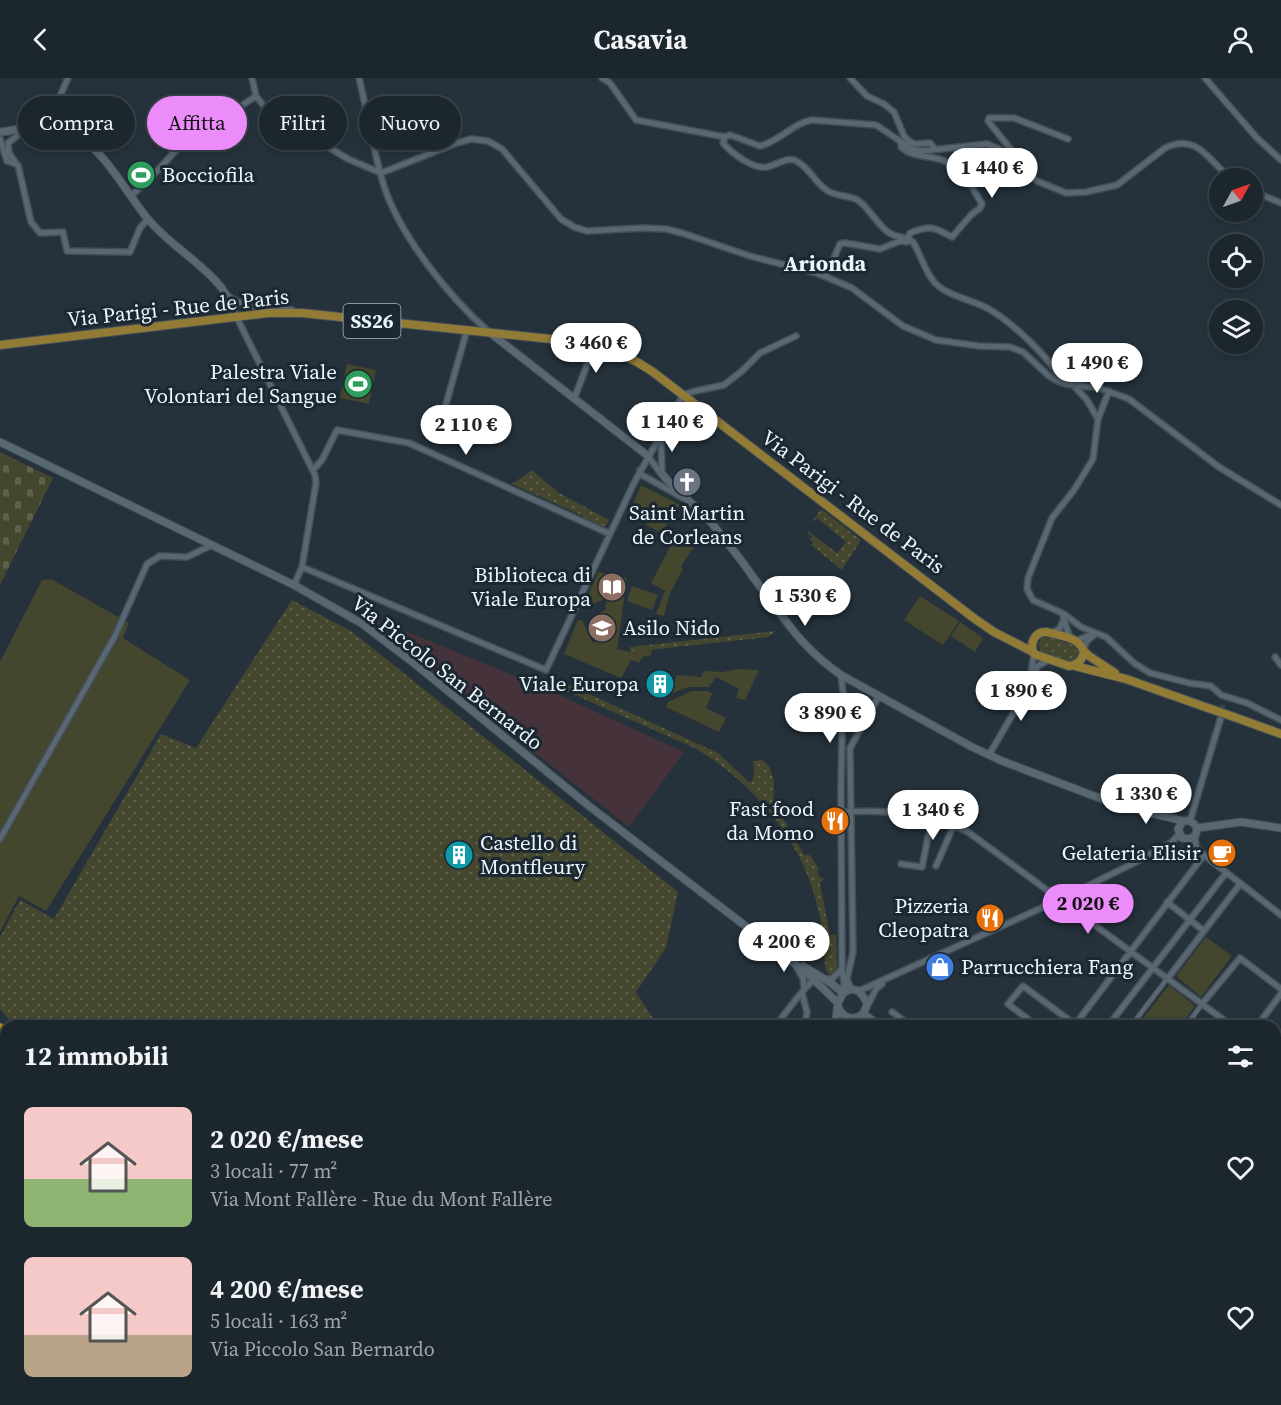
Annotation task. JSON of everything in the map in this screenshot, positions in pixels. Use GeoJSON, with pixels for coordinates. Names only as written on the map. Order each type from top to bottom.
{"type":"FeatureCollection","features":[{"type":"Feature","properties":{"kind":"main road","name":"Via Parigi - Rue de Paris"},"geometry":{"type":"LineString","coordinates":[[0,345],[236,316],[302,313],[589,343],[640,362],[994,632],[1048,660],[1126,679],[1281,734]]}},
{"type":"Feature","properties":{"kind":"main road","name":"Via Parigi - Rue de Paris"},"geometry":{"type":"LineString","coordinates":[[984,625],[1021,640],[1035,637],[1042,632],[1052,633]]}},
{"type":"Feature","properties":{"kind":"main road"},"geometry":{"type":"LineString","coordinates":[[1052,633],[1074,640]]}},
{"type":"Feature","properties":{"kind":"main road"},"geometry":{"type":"LineString","coordinates":[[1034,653],[1032,643],[1035,637]]}},
{"type":"Feature","properties":{"kind":"main road","name":"Via Parigi - Rue de Paris"},"geometry":{"type":"LineString","coordinates":[[1074,640],[1102,666],[1126,679]]}},
{"type":"Feature","properties":{"kind":"main road"},"geometry":{"type":"LineString","coordinates":[[1075,666],[1080,662],[1083,650]]}},
{"type":"Feature","properties":{"kind":"street"},"geometry":{"type":"LineString","coordinates":[[61,96],[68,78]]}},
{"type":"Feature","properties":{"kind":"street"},"geometry":{"type":"LineString","coordinates":[[252,78],[256,96],[267,110],[364,167],[381,173],[457,142],[471,139],[488,141],[502,149],[561,219],[574,227],[587,231],[666,229],[826,277],[852,288],[903,326],[936,340],[1010,347],[1023,352],[1049,376],[1069,385],[1109,391],[1129,399],[1219,467],[1281,505]]}},
{"type":"Feature","properties":{"kind":"street"},"geometry":{"type":"LineString","coordinates":[[359,78],[381,173],[398,222],[414,246],[468,313],[528,363],[648,456],[685,499]]}},
{"type":"Feature","properties":{"kind":"street"},"geometry":{"type":"LineString","coordinates":[[602,78],[610,83],[636,120],[725,137],[730,135],[760,146],[779,139],[803,122],[813,120],[876,125],[912,149],[922,151],[987,144],[999,148],[1037,181],[1066,193],[1086,192],[1117,185],[1174,144],[1189,144],[1201,148],[1218,168]]}},
{"type":"Feature","properties":{"kind":"street"},"geometry":{"type":"LineString","coordinates":[[850,78],[867,96],[894,112],[904,136],[909,141],[922,145],[930,143],[935,149]]}},
{"type":"Feature","properties":{"kind":"street"},"geometry":{"type":"LineString","coordinates":[[1205,78],[1257,138],[1281,160]]}},
{"type":"Feature","properties":{"kind":"street"},"geometry":{"type":"LineString","coordinates":[[131,196],[178,148],[256,96]]}},
{"type":"Feature","properties":{"kind":"street"},"geometry":{"type":"LineString","coordinates":[[1020,165],[1013,152],[988,121],[989,118],[1014,118],[1068,139]]}},
{"type":"Feature","properties":{"kind":"street"},"geometry":{"type":"LineString","coordinates":[[0,132],[18,130]]}},
{"type":"Feature","properties":{"kind":"street"},"geometry":{"type":"LineString","coordinates":[[18,135],[8,143],[12,159],[18,165],[31,222],[40,233],[63,232],[67,251],[130,252],[140,228],[148,219]]}},
{"type":"Feature","properties":{"kind":"street"},"geometry":{"type":"LineString","coordinates":[[725,137],[723,143],[731,152],[748,162],[766,167],[792,159],[799,162],[821,186],[831,193],[859,201],[889,234],[908,238],[919,252],[930,276],[942,289],[987,308],[1017,329],[1069,385],[1087,400],[1098,419]]}},
{"type":"Feature","properties":{"kind":"street"},"geometry":{"type":"LineString","coordinates":[[0,139],[7,161],[18,165]]}},
{"type":"Feature","properties":{"kind":"street"},"geometry":{"type":"LineString","coordinates":[[826,277],[840,244],[880,249],[900,240],[907,242],[910,233],[935,227],[952,237],[980,208],[982,204],[969,179],[959,170],[942,160],[906,152],[901,142]]}},
{"type":"Feature","properties":{"kind":"street"},"geometry":{"type":"LineString","coordinates":[[93,150],[116,174],[148,219],[215,280],[237,304],[252,308],[275,306],[302,313]]}},
{"type":"Feature","properties":{"kind":"street"},"geometry":{"type":"LineString","coordinates":[[1263,196],[1281,203]]}},
{"type":"Feature","properties":{"kind":"street"},"geometry":{"type":"LineString","coordinates":[[226,294],[313,470],[316,483],[302,567],[294,585]]}},
{"type":"Feature","properties":{"kind":"street"},"geometry":{"type":"LineString","coordinates":[[446,404],[467,330]]}},
{"type":"Feature","properties":{"kind":"street"},"geometry":{"type":"LineString","coordinates":[[302,567],[546,670],[633,483],[683,395],[724,385],[760,353],[796,336]]}},
{"type":"Feature","properties":{"kind":"street"},"geometry":{"type":"LineString","coordinates":[[574,399],[587,365],[589,343]]}},
{"type":"Feature","properties":{"kind":"street"},"geometry":{"type":"LineString","coordinates":[[1109,391],[1098,419],[1093,459],[1074,490],[1052,518],[1036,555],[1027,585],[1028,594],[1033,600],[1081,627],[1106,637],[1142,669],[1189,683],[1211,686],[1221,695],[1247,703],[1281,720]]}},
{"type":"Feature","properties":{"kind":"street"},"geometry":{"type":"LineString","coordinates":[[313,470],[337,430],[409,443],[610,534]]}},
{"type":"Feature","properties":{"kind":"street"},"geometry":{"type":"LineString","coordinates":[[633,483],[646,477],[659,478],[662,474],[661,433]]}},
{"type":"Feature","properties":{"kind":"street","name":"Via Piccolo San Bernardo"},"geometry":{"type":"LineString","coordinates":[[0,442],[294,585],[361,623],[589,806],[813,979],[838,1005]]}},
{"type":"Feature","properties":{"kind":"street"},"geometry":{"type":"LineString","coordinates":[[640,470],[642,475],[685,499],[704,514],[802,643],[841,675],[989,755],[1115,804],[1187,821],[1196,832],[1196,847],[1281,915]]}},
{"type":"Feature","properties":{"kind":"street"},"geometry":{"type":"LineString","coordinates":[[0,839],[115,636],[147,564],[160,556],[187,557],[212,545]]}},
{"type":"Feature","properties":{"kind":"street"},"geometry":{"type":"LineString","coordinates":[[1052,633],[1060,628],[1063,616]]}},
{"type":"Feature","properties":{"kind":"street"},"geometry":{"type":"LineString","coordinates":[[1063,616],[1074,640],[1096,633]]}},
{"type":"Feature","properties":{"kind":"street"},"geometry":{"type":"LineString","coordinates":[[1083,650],[1096,633]]}},
{"type":"Feature","properties":{"kind":"street"},"geometry":{"type":"LineString","coordinates":[[1030,678],[1034,653]]}},
{"type":"Feature","properties":{"kind":"street"},"geometry":{"type":"LineString","coordinates":[[1275,657],[1281,665]]}},
{"type":"Feature","properties":{"kind":"street"},"geometry":{"type":"LineString","coordinates":[[989,755],[1021,700],[1030,678],[1038,666],[1048,660]]}},
{"type":"Feature","properties":{"kind":"street"},"geometry":{"type":"LineString","coordinates":[[841,675],[843,692],[842,969],[848,991]]}},
{"type":"Feature","properties":{"kind":"street"},"geometry":{"type":"LineString","coordinates":[[1221,695],[1223,705]]}},
{"type":"Feature","properties":{"kind":"street"},"geometry":{"type":"LineString","coordinates":[[848,991],[847,979],[853,952],[850,748],[879,696]]}},
{"type":"Feature","properties":{"kind":"street"},"geometry":{"type":"LineString","coordinates":[[1221,717],[1187,821],[1178,826],[1179,834],[1186,839],[1196,832],[1241,822],[1281,828]]}},
{"type":"Feature","properties":{"kind":"street"},"geometry":{"type":"LineString","coordinates":[[841,812],[913,813],[954,825],[975,836],[1224,1020]]}},
{"type":"Feature","properties":{"kind":"street"},"geometry":{"type":"LineString","coordinates":[[901,864],[922,867],[928,837],[935,818]]}},
{"type":"Feature","properties":{"kind":"street"},"geometry":{"type":"LineString","coordinates":[[936,866],[954,825]]}},
{"type":"Feature","properties":{"kind":"street"},"geometry":{"type":"LineString","coordinates":[[836,1020],[838,1005],[848,991],[886,981],[921,961],[1059,900],[1160,849],[1172,842],[1179,834]]}},
{"type":"Feature","properties":{"kind":"street"},"geometry":{"type":"LineString","coordinates":[[1079,1020],[1204,855]]}},
{"type":"Feature","properties":{"kind":"street"},"geometry":{"type":"LineString","coordinates":[[1113,1020],[1226,873]]}},
{"type":"Feature","properties":{"kind":"street"},"geometry":{"type":"LineString","coordinates":[[1136,1020],[1240,884]]}},
{"type":"Feature","properties":{"kind":"street"},"geometry":{"type":"LineString","coordinates":[[1167,902],[1204,931]]}},
{"type":"Feature","properties":{"kind":"street","name":"Via Piccolo San Bernardo"},"geometry":{"type":"LineString","coordinates":[[777,952],[848,991]]}},
{"type":"Feature","properties":{"kind":"street","name":"Via Piccolo San Bernardo"},"geometry":{"type":"LineString","coordinates":[[777,952],[799,970],[803,978],[803,991]]}},
{"type":"Feature","properties":{"kind":"street"},"geometry":{"type":"LineString","coordinates":[[1190,1020],[1240,958],[1281,989]]}},
{"type":"Feature","properties":{"kind":"street"},"geometry":{"type":"LineString","coordinates":[[825,979],[832,979],[842,969]]}},
{"type":"Feature","properties":{"kind":"street","name":"Via Piccolo San Bernardo"},"geometry":{"type":"LineString","coordinates":[[813,979],[818,978],[848,991]]}},
{"type":"Feature","properties":{"kind":"street"},"geometry":{"type":"LineString","coordinates":[[780,1020],[813,979]]}},
{"type":"Feature","properties":{"kind":"street"},"geometry":{"type":"LineString","coordinates":[[838,1005],[840,1013],[845,1017],[858,1018],[886,981]]}},
{"type":"Feature","properties":{"kind":"street"},"geometry":{"type":"LineString","coordinates":[[1028,1020],[1008,1004],[1023,986],[1069,1020]]}},
{"type":"Feature","properties":{"kind":"street"},"geometry":{"type":"LineString","coordinates":[[803,991],[807,1012],[806,1020]]}},
{"type":"Feature","properties":{"kind":"street"},"geometry":{"type":"LineString","coordinates":[[848,991],[864,996],[865,1011],[875,1020]]}},
{"type":"Feature","properties":{"kind":"street"},"geometry":{"type":"LineString","coordinates":[[1262,1020],[1281,994]]}},
{"type":"Feature","properties":{"kind":"street"},"geometry":{"type":"LineString","coordinates":[[871,998],[871,1015],[876,1020]]}},
{"type":"Feature","properties":{"kind":"street"},"geometry":{"type":"LineString","coordinates":[[892,1012],[903,1020]]}},
{"type":"Feature","properties":{"kind":"shaded area"},"geometry":{"type":"Polygon","coordinates":[[[368,618],[537,685],[684,752],[629,827],[368,618]]]}},
{"type":"Feature","properties":{"kind":"green space","name":"Bocciofila"},"geometry":{"type":"Polygon","coordinates":[[[147,161],[155,169],[134,189],[128,181],[147,161]]]}},
{"type":"Feature","properties":{"kind":"green space","name":"Palestra Viale Volontari del Sangue"},"geometry":{"type":"Polygon","coordinates":[[[347,364],[376,370],[369,404],[340,398],[347,364]]]}},
{"type":"Feature","properties":{"kind":"green space"},"geometry":{"type":"Polygon","coordinates":[[[0,452],[53,478],[0,585],[0,452]]]}},
{"type":"Feature","properties":{"kind":"green space"},"geometry":{"type":"Polygon","coordinates":[[[532,470],[559,493],[609,520],[606,526],[601,527],[583,519],[583,516],[512,484],[532,470]]]}},
{"type":"Feature","properties":{"kind":"green space"},"geometry":{"type":"Polygon","coordinates":[[[641,485],[680,505],[661,533],[646,525],[657,504],[653,501],[646,517],[626,521],[641,485]]]}},
{"type":"Feature","properties":{"kind":"green space"},"geometry":{"type":"Polygon","coordinates":[[[821,509],[861,540],[842,570],[811,545],[814,543],[809,539],[812,536],[807,533],[808,531],[837,553],[846,542],[817,518],[811,523],[821,509]]]}},
{"type":"Feature","properties":{"kind":"green space"},"geometry":{"type":"Polygon","coordinates":[[[670,537],[694,547],[681,566],[683,569],[670,593],[664,616],[656,614],[665,591],[651,583],[673,541],[670,537]]]}},
{"type":"Feature","properties":{"kind":"green space"},"geometry":{"type":"Polygon","coordinates":[[[598,572],[627,578],[617,649],[630,652],[652,649],[651,655],[642,657],[639,663],[631,660],[621,678],[564,654],[578,620],[582,620],[593,643],[607,633],[615,634],[611,620],[604,623],[602,619],[598,621],[595,615],[607,609],[605,599],[587,607],[584,604],[598,572]]]}},
{"type":"Feature","properties":{"kind":"green space"},"geometry":{"type":"Polygon","coordinates":[[[51,579],[129,623],[123,638],[190,680],[46,911],[19,896],[0,932],[0,662],[42,580],[51,579]]]}},
{"type":"Feature","properties":{"kind":"green space"},"geometry":{"type":"Polygon","coordinates":[[[632,586],[658,595],[652,610],[627,601],[632,586]]]}},
{"type":"Feature","properties":{"kind":"green space"},"geometry":{"type":"Polygon","coordinates":[[[920,596],[959,621],[943,645],[904,620],[920,596]]]}},
{"type":"Feature","properties":{"kind":"green space"},"geometry":{"type":"Polygon","coordinates":[[[292,600],[351,631],[678,892],[666,948],[636,992],[654,1020],[9,1020],[0,1009],[0,937],[20,900],[54,919],[161,734],[196,748],[292,600]]]}},
{"type":"Feature","properties":{"kind":"green space"},"geometry":{"type":"Polygon","coordinates":[[[960,622],[983,638],[975,652],[951,636],[960,622]]]}},
{"type":"Feature","properties":{"kind":"green space"},"geometry":{"type":"Polygon","coordinates":[[[776,631],[768,637],[630,652],[630,647],[776,631]]]}},
{"type":"Feature","properties":{"kind":"green space"},"geometry":{"type":"Polygon","coordinates":[[[1049,637],[1076,646],[1078,654],[1074,661],[1070,662],[1042,654],[1038,644],[1042,638],[1049,637]]]}},
{"type":"Feature","properties":{"kind":"green space"},"geometry":{"type":"Polygon","coordinates":[[[737,669],[759,670],[745,700],[736,698],[739,689],[716,677],[709,687],[688,687],[670,694],[677,675],[701,677],[704,671],[723,672],[737,669]]]}},
{"type":"Feature","properties":{"kind":"green space"},"geometry":{"type":"Polygon","coordinates":[[[552,677],[718,753],[749,782],[752,781],[754,772],[753,761],[763,760],[770,768],[774,782],[773,807],[786,823],[804,855],[810,855],[819,869],[817,871],[819,877],[824,879],[820,883],[830,935],[836,934],[837,969],[835,974],[832,976],[826,970],[820,916],[803,865],[780,826],[750,790],[695,748],[550,684],[552,677]]]}},
{"type":"Feature","properties":{"kind":"green space"},"geometry":{"type":"Polygon","coordinates":[[[691,691],[708,691],[712,694],[706,708],[726,718],[719,732],[666,707],[668,702],[691,691]]]}},
{"type":"Feature","properties":{"kind":"green space"},"geometry":{"type":"Polygon","coordinates":[[[1206,937],[1232,956],[1201,997],[1176,976],[1206,937]]]}},
{"type":"Feature","properties":{"kind":"green space"},"geometry":{"type":"Polygon","coordinates":[[[1169,985],[1195,1006],[1184,1020],[1142,1020],[1169,985]]]}},
{"type":"Feature","properties":{"kind":"tunnel"},"geometry":{"type":"LineString","coordinates":[[1221,716],[1223,705]]}},
{"type":"Feature","properties":{"kind":"place","name":"Bocciofila"},"geometry":{"type":"Point","coordinates":[141,175]}},
{"type":"Feature","properties":{"kind":"place","name":"Palestra Viale Volontari del Sangue"},"geometry":{"type":"Point","coordinates":[358,384]}},
{"type":"Feature","properties":{"kind":"place","name":"Saint Martin de Corleans"},"geometry":{"type":"Point","coordinates":[687,482]}},
{"type":"Feature","properties":{"kind":"place","name":"Biblioteca di Viale Europa"},"geometry":{"type":"Point","coordinates":[612,587]}},
{"type":"Feature","properties":{"kind":"place","name":"Asilo Nido"},"geometry":{"type":"Point","coordinates":[602,628]}},
{"type":"Feature","properties":{"kind":"place","name":"Viale Europa"},"geometry":{"type":"Point","coordinates":[660,684]}},
{"type":"Feature","properties":{"kind":"place","name":"Fast food da Momo"},"geometry":{"type":"Point","coordinates":[835,821]}},
{"type":"Feature","properties":{"kind":"place","name":"Gelateria Elisir"},"geometry":{"type":"Point","coordinates":[1222,853]}},
{"type":"Feature","properties":{"kind":"place","name":"Castello di Montfleury"},"geometry":{"type":"Point","coordinates":[459,855]}},
{"type":"Feature","properties":{"kind":"place","name":"Pizzeria Cleopatra"},"geometry":{"type":"Point","coordinates":[990,918]}},
{"type":"Feature","properties":{"kind":"place","name":"Parrucchiera Fang"},"geometry":{"type":"Point","coordinates":[940,967]}},
{"type":"Feature","properties":{"kind":"district","name":"Arionda"},"geometry":{"type":"Point","coordinates":[825,263]}}]}
